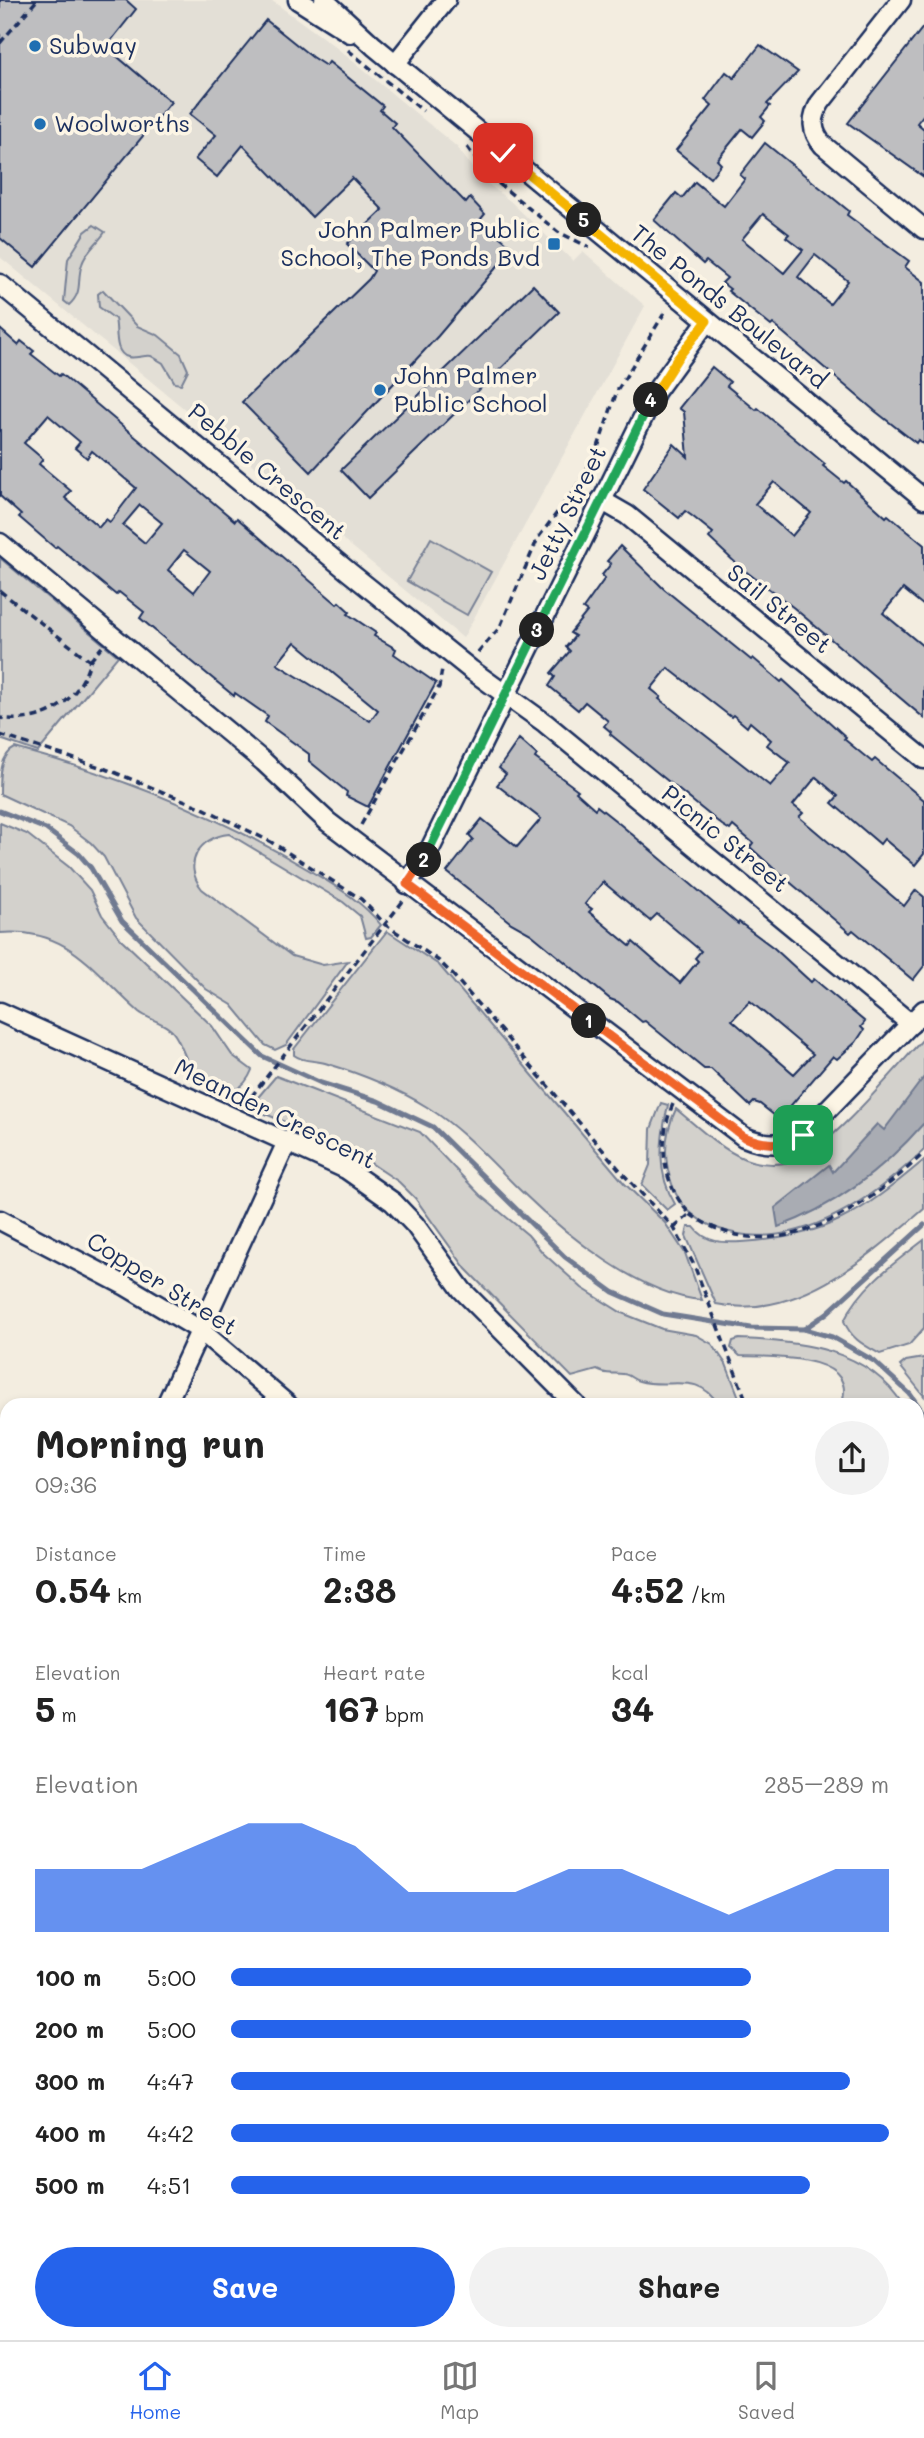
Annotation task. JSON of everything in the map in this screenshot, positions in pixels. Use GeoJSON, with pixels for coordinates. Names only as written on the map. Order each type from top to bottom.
{"type":"FeatureCollection","features":[{"type":"Feature","properties":{"kind":"street","name":"The Ponds Boulevard"},"geometry":{"type":"LineString","coordinates":[[298,0],[374,46]]}},
{"type":"Feature","properties":{"kind":"street","name":"The Ponds Boulevard"},"geometry":{"type":"LineString","coordinates":[[324,0],[395,64],[924,499]]}},
{"type":"Feature","properties":{"kind":"street"},"geometry":{"type":"LineString","coordinates":[[395,64],[446,0]]}},
{"type":"Feature","properties":{"kind":"street"},"geometry":{"type":"LineString","coordinates":[[901,0],[820,103],[814,114],[813,130],[823,145],[924,229]]}},
{"type":"Feature","properties":{"kind":"street","name":"Pebble Crescent"},"geometry":{"type":"LineString","coordinates":[[0,284],[359,581],[506,695]]}},
{"type":"Feature","properties":{"kind":"street","name":"Jetty Street"},"geometry":{"type":"LineString","coordinates":[[405,892],[423,862],[656,391],[707,321]]}},
{"type":"Feature","properties":{"kind":"street","name":"Sail Street"},"geometry":{"type":"LineString","coordinates":[[601,500],[627,515],[924,759]]}},
{"type":"Feature","properties":{"kind":"street"},"geometry":{"type":"LineString","coordinates":[[0,543],[264,762],[405,892],[734,1130],[756,1142],[782,1144],[814,1127],[924,1010]]}},
{"type":"Feature","properties":{"kind":"street","name":"Picnic Street"},"geometry":{"type":"LineString","coordinates":[[506,695],[545,723],[911,1024]]}},
{"type":"Feature","properties":{"kind":"street","name":"Meander Crescent"},"geometry":{"type":"LineString","coordinates":[[0,1012],[346,1169],[393,1202],[415,1225],[462,1290],[569,1398]]}},
{"type":"Feature","properties":{"kind":"street"},"geometry":{"type":"LineString","coordinates":[[169,1398],[287,1142]]}},
{"type":"Feature","properties":{"kind":"street","name":"Copper Street"},"geometry":{"type":"LineString","coordinates":[[0,1220],[126,1286],[200,1330],[280,1398]]}},
{"type":"Feature","properties":{"kind":"path"},"geometry":{"type":"LineString","coordinates":[[0,43],[37,0]]}},
{"type":"Feature","properties":{"kind":"path"},"geometry":{"type":"LineString","coordinates":[[343,46],[429,115]]}},
{"type":"Feature","properties":{"kind":"path"},"geometry":{"type":"LineString","coordinates":[[467,146],[487,174],[558,232],[592,248]]}},
{"type":"Feature","properties":{"kind":"path"},"geometry":{"type":"LineString","coordinates":[[478,653],[500,627],[538,537],[590,465],[625,376],[665,312]]}},
{"type":"Feature","properties":{"kind":"path"},"geometry":{"type":"LineString","coordinates":[[0,591],[90,662],[82,683],[51,712],[29,719],[0,718]]}},
{"type":"Feature","properties":{"kind":"path"},"geometry":{"type":"LineString","coordinates":[[362,825],[439,687],[442,669]]}},
{"type":"Feature","properties":{"kind":"path"},"geometry":{"type":"LineString","coordinates":[[0,735],[139,781],[238,825],[355,895],[386,925],[439,961],[625,1177],[674,1228],[694,1265],[745,1398]]}},
{"type":"Feature","properties":{"kind":"path"},"geometry":{"type":"LineString","coordinates":[[248,1101],[386,925],[405,892]]}},
{"type":"Feature","properties":{"kind":"path"},"geometry":{"type":"LineString","coordinates":[[673,1104],[667,1124],[665,1170],[676,1198],[690,1214],[734,1237],[765,1238],[816,1227],[869,1199],[924,1153]]}},
{"type":"Feature","properties":{"kind":"path"},"geometry":{"type":"LineString","coordinates":[[674,1228],[690,1214]]}},
{"type":"Feature","properties":{"kind":"shaded area","name":"John Palmer Public School"},"geometry":{"type":"Polygon","coordinates":[[[0,0],[271,0],[333,45],[457,147],[479,177],[510,201],[573,261],[583,251],[645,306],[463,638],[0,257],[0,0]]]}},
{"type":"Feature","properties":{"kind":"shaded area"},"geometry":{"type":"Polygon","coordinates":[[[94,225],[105,232],[84,259],[77,295],[69,305],[64,301],[68,259],[85,232],[94,225]]]}},
{"type":"Feature","properties":{"kind":"shaded area"},"geometry":{"type":"Polygon","coordinates":[[[103,290],[137,326],[158,335],[181,354],[188,370],[181,384],[175,383],[163,363],[151,356],[123,355],[118,346],[115,319],[99,307],[98,294],[103,290]]]}},
{"type":"Feature","properties":{"kind":"shaded area"},"geometry":{"type":"Polygon","coordinates":[[[431,538],[491,572],[467,615],[407,581],[431,538]]]}},
{"type":"Feature","properties":{"kind":"shaded area"},"geometry":{"type":"Polygon","coordinates":[[[0,558],[118,656],[38,752],[0,739],[0,558]]]}},
{"type":"Feature","properties":{"kind":"shaded area"},"geometry":{"type":"Polygon","coordinates":[[[15,748],[130,784],[239,831],[338,888],[365,908],[381,925],[371,937],[366,938],[360,916],[343,902],[229,834],[209,840],[202,846],[194,861],[194,870],[202,889],[292,956],[323,965],[348,961],[286,1045],[275,1050],[265,1045],[232,1005],[206,989],[136,918],[104,857],[91,843],[69,826],[0,794],[4,761],[15,748]]]}},
{"type":"Feature","properties":{"kind":"shaded area"},"geometry":{"type":"Polygon","coordinates":[[[0,823],[27,834],[69,867],[90,890],[102,915],[121,939],[212,1026],[232,1055],[252,1070],[240,1087],[224,1091],[203,1083],[192,1071],[172,1031],[139,1012],[94,968],[63,945],[45,937],[24,933],[0,933],[0,823]]]}},
{"type":"Feature","properties":{"kind":"shaded area"},"geometry":{"type":"Polygon","coordinates":[[[387,931],[439,965],[624,1183],[665,1223],[685,1253],[702,1300],[679,1296],[654,1287],[582,1244],[522,1192],[465,1136],[427,1107],[364,1077],[294,1055],[294,1049],[387,931]]]}},
{"type":"Feature","properties":{"kind":"shaded area"},"geometry":{"type":"Polygon","coordinates":[[[924,1038],[924,1150],[855,1205],[800,1229],[772,1235],[743,1235],[707,1224],[689,1212],[680,1200],[673,1187],[666,1157],[669,1128],[676,1109],[736,1155],[758,1163],[785,1163],[812,1151],[846,1123],[924,1038]]]}},
{"type":"Feature","properties":{"kind":"shaded area"},"geometry":{"type":"Polygon","coordinates":[[[276,1076],[420,1132],[481,1196],[528,1235],[543,1253],[582,1288],[622,1313],[662,1329],[696,1335],[712,1344],[726,1364],[739,1398],[714,1398],[692,1384],[651,1383],[625,1374],[597,1370],[572,1377],[466,1269],[415,1198],[399,1182],[348,1148],[258,1111],[254,1102],[276,1076]]]}},
{"type":"Feature","properties":{"kind":"shaded area"},"geometry":{"type":"Polygon","coordinates":[[[924,1077],[924,1123],[908,1140],[857,1185],[820,1208],[778,1227],[775,1208],[829,1165],[833,1172],[877,1124],[884,1130],[924,1077]]]}},
{"type":"Feature","properties":{"kind":"shaded area"},"geometry":{"type":"Polygon","coordinates":[[[661,1103],[668,1105],[663,1131],[662,1168],[675,1204],[667,1210],[642,1185],[650,1165],[651,1129],[661,1103]]]}},
{"type":"Feature","properties":{"kind":"shaded area"},"geometry":{"type":"Polygon","coordinates":[[[924,1160],[924,1209],[854,1265],[802,1294],[774,1303],[746,1307],[716,1304],[686,1236],[688,1227],[694,1227],[709,1239],[722,1242],[797,1235],[820,1228],[861,1208],[924,1160]]]}},
{"type":"Feature","properties":{"kind":"shaded area"},"geometry":{"type":"Polygon","coordinates":[[[924,1240],[924,1328],[909,1345],[880,1354],[854,1337],[844,1321],[869,1286],[924,1240]]]}},
{"type":"Feature","properties":{"kind":"shaded area"},"geometry":{"type":"Polygon","coordinates":[[[739,1339],[785,1342],[830,1351],[871,1371],[897,1398],[842,1398],[844,1388],[838,1376],[826,1367],[790,1358],[740,1356],[731,1348],[733,1341],[739,1339]]]}},
{"type":"Feature","properties":{"kind":"shaded area"},"geometry":{"type":"Polygon","coordinates":[[[924,1358],[924,1396],[900,1366],[906,1361],[924,1358]]]}},
{"type":"Feature","properties":{"kind":"building"},"geometry":{"type":"Polygon","coordinates":[[[0,0],[126,0],[136,9],[106,47],[171,102],[35,267],[0,238],[0,0]]]}},
{"type":"Feature","properties":{"kind":"building"},"geometry":{"type":"Polygon","coordinates":[[[266,20],[312,57],[326,66],[329,62],[383,106],[380,110],[395,123],[392,127],[466,203],[470,198],[485,214],[480,220],[513,248],[438,336],[311,472],[242,402],[369,279],[374,271],[347,244],[383,210],[352,178],[312,217],[243,145],[217,177],[195,159],[216,135],[190,114],[266,20]]]}},
{"type":"Feature","properties":{"kind":"building"},"geometry":{"type":"Polygon","coordinates":[[[924,26],[924,114],[917,123],[924,129],[924,177],[848,123],[924,26]]]}},
{"type":"Feature","properties":{"kind":"building"},"geometry":{"type":"Polygon","coordinates":[[[760,45],[798,72],[767,104],[770,106],[761,117],[765,121],[752,137],[742,129],[717,160],[721,164],[710,178],[676,150],[712,106],[705,100],[726,72],[734,78],[760,45]]]}},
{"type":"Feature","properties":{"kind":"building"},"geometry":{"type":"Polygon","coordinates":[[[765,143],[849,211],[847,215],[909,261],[905,267],[924,282],[924,445],[918,440],[916,443],[875,411],[773,324],[771,326],[728,291],[730,289],[722,283],[727,278],[706,261],[703,264],[654,220],[676,193],[682,198],[695,182],[724,206],[745,179],[740,175],[765,143]],[[763,214],[742,239],[784,273],[803,250],[786,237],[789,234],[763,214]],[[815,255],[798,277],[830,304],[848,281],[815,255]]]}},
{"type":"Feature","properties":{"kind":"building"},"geometry":{"type":"Polygon","coordinates":[[[533,285],[559,312],[368,498],[341,470],[533,285]]]}},
{"type":"Feature","properties":{"kind":"building"},"geometry":{"type":"Polygon","coordinates":[[[0,329],[18,345],[21,341],[34,351],[31,354],[59,376],[61,374],[235,521],[237,518],[337,604],[339,602],[350,612],[348,614],[376,633],[374,636],[396,649],[394,654],[436,683],[368,807],[346,796],[347,792],[309,761],[309,754],[265,722],[268,716],[235,693],[234,696],[140,618],[144,612],[119,592],[116,595],[57,546],[55,548],[19,517],[21,515],[0,496],[0,329]],[[48,415],[24,443],[43,459],[39,464],[71,491],[65,498],[99,527],[106,519],[110,522],[136,488],[92,451],[87,458],[75,448],[80,442],[48,415]],[[140,505],[123,525],[145,543],[162,523],[140,505]],[[184,550],[168,570],[194,592],[210,571],[184,550]],[[295,642],[277,664],[370,721],[378,710],[295,642]]]}},
{"type":"Feature","properties":{"kind":"building"},"geometry":{"type":"Polygon","coordinates":[[[712,367],[730,382],[727,386],[756,410],[758,408],[825,464],[823,466],[844,483],[846,481],[886,517],[888,515],[924,545],[924,606],[903,589],[883,613],[924,647],[924,718],[794,608],[740,567],[709,538],[713,533],[685,511],[679,518],[643,489],[674,444],[688,457],[684,412],[679,408],[712,367]],[[774,482],[755,504],[792,536],[811,513],[774,482]]]}},
{"type":"Feature","properties":{"kind":"building"},"geometry":{"type":"Polygon","coordinates":[[[620,546],[664,589],[751,660],[753,658],[781,682],[783,680],[846,737],[844,739],[872,762],[875,759],[924,800],[924,854],[915,865],[884,839],[880,844],[832,803],[838,796],[816,777],[793,805],[803,813],[799,817],[904,906],[916,890],[924,897],[924,966],[913,980],[853,930],[850,933],[772,867],[750,847],[753,843],[733,826],[730,830],[722,825],[610,734],[604,726],[608,721],[585,702],[578,710],[549,686],[555,677],[551,673],[570,651],[566,647],[575,636],[570,633],[587,612],[583,609],[605,578],[602,575],[611,564],[607,561],[620,546]],[[668,668],[651,689],[661,697],[659,699],[770,786],[790,763],[767,745],[771,740],[750,722],[747,727],[733,715],[731,717],[668,668]]]}},
{"type":"Feature","properties":{"kind":"building"},"geometry":{"type":"Polygon","coordinates":[[[519,739],[537,755],[535,758],[578,790],[576,792],[595,809],[597,806],[738,924],[739,922],[774,948],[811,982],[814,979],[865,1022],[861,1027],[864,1030],[856,1042],[837,1059],[833,1056],[781,1117],[778,1113],[775,1116],[760,1104],[754,1102],[750,1106],[711,1069],[704,1069],[645,1021],[642,1022],[618,1002],[610,999],[531,934],[511,923],[447,872],[473,839],[469,835],[482,819],[517,847],[541,819],[497,785],[506,774],[499,768],[519,739]],[[603,882],[585,904],[592,909],[589,912],[630,946],[633,942],[680,983],[698,961],[695,958],[701,951],[657,914],[650,921],[603,882]],[[750,1001],[732,1020],[794,1074],[813,1054],[750,1001]]]}},
{"type":"Feature","properties":{"kind":"waterway"},"geometry":{"type":"LineString","coordinates":[[0,811],[46,829],[79,854],[91,868],[122,921],[262,1056],[321,1083],[378,1101],[433,1127],[565,1257],[613,1292],[663,1314],[751,1328],[804,1329],[832,1337],[874,1361],[913,1398]]}},
{"type":"Feature","properties":{"kind":"waterway"},"geometry":{"type":"LineString","coordinates":[[804,1329],[827,1313],[924,1225]]}},
{"type":"Feature","properties":{"kind":"place","name":"Subway"},"geometry":{"type":"Point","coordinates":[35,46]}},
{"type":"Feature","properties":{"kind":"place","name":"Woolworths"},"geometry":{"type":"Point","coordinates":[40,124]}},
{"type":"Feature","properties":{"kind":"place","name":"John Palmer Public School, The Ponds Bvd"},"geometry":{"type":"Point","coordinates":[554,244]}},
{"type":"Feature","properties":{"kind":"place","name":"John Palmer Public School"},"geometry":{"type":"Point","coordinates":[380,390]}},
{"type":"Feature","properties":{"kind":"route"},"geometry":{"type":"LineString","coordinates":[[503,153],[707,321],[656,391],[431,847],[407,884],[744,1137],[756,1142],[782,1144],[803,1135]]}}]}
